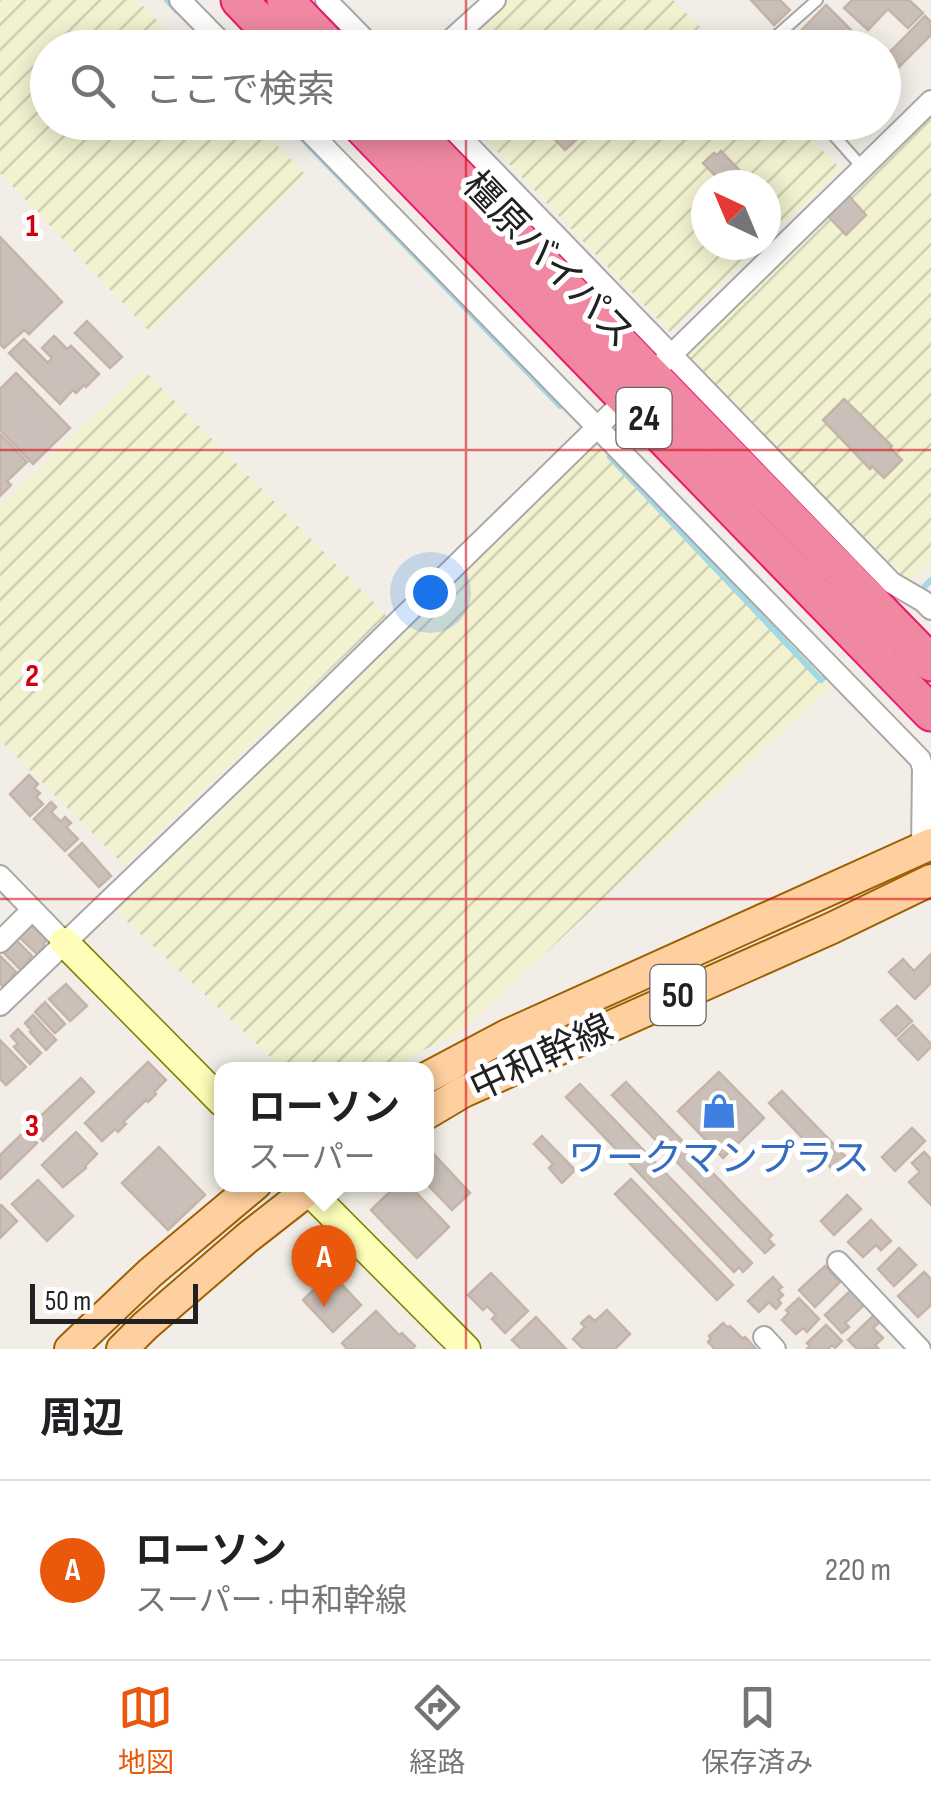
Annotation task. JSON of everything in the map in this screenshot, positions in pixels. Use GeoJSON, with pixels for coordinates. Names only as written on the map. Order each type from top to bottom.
{"type":"FeatureCollection","features":[{"type":"Feature","properties":{"kind":"highway"},"geometry":{"type":"LineString","coordinates":[[239,0],[268,30]]}},
{"type":"Feature","properties":{"kind":"highway"},"geometry":{"type":"LineString","coordinates":[[284,0],[313,30]]}},
{"type":"Feature","properties":{"kind":"highway","name":"橿原バイパス"},"geometry":{"type":"LineString","coordinates":[[379,140],[648,376],[931,713]]}},
{"type":"Feature","properties":{"kind":"highway","name":"橿原バイパス"},"geometry":{"type":"LineString","coordinates":[[422,140],[931,664]]}},
{"type":"Feature","properties":{"kind":"main road","name":"中和幹線"},"geometry":{"type":"LineString","coordinates":[[434,1074],[508,1036],[926,846]]}},
{"type":"Feature","properties":{"kind":"main road","name":"中和幹線"},"geometry":{"type":"LineString","coordinates":[[434,1109],[463,1092],[931,880]]}},
{"type":"Feature","properties":{"kind":"main road"},"geometry":{"type":"LineString","coordinates":[[70,1349],[150,1273],[246,1192]]}},
{"type":"Feature","properties":{"kind":"main road"},"geometry":{"type":"LineString","coordinates":[[122,1349],[302,1192]]}},
{"type":"Feature","properties":{"kind":"street"},"geometry":{"type":"LineString","coordinates":[[180,0],[209,30]]}},
{"type":"Feature","properties":{"kind":"street"},"geometry":{"type":"LineString","coordinates":[[326,0],[355,30]]}},
{"type":"Feature","properties":{"kind":"street"},"geometry":{"type":"LineString","coordinates":[[462,30],[495,0]]}},
{"type":"Feature","properties":{"kind":"street"},"geometry":{"type":"LineString","coordinates":[[901,130],[931,100]]}},
{"type":"Feature","properties":{"kind":"street"},"geometry":{"type":"LineString","coordinates":[[318,140],[920,759],[924,768],[926,846]]}},
{"type":"Feature","properties":{"kind":"street"},"geometry":{"type":"LineString","coordinates":[[460,140],[648,376],[892,583],[931,610]]}},
{"type":"Feature","properties":{"kind":"street"},"geometry":{"type":"LineString","coordinates":[[0,1004],[311,707],[890,140]]}},
{"type":"Feature","properties":{"kind":"street"},"geometry":{"type":"LineString","coordinates":[[0,876],[214,1094]]}},
{"type":"Feature","properties":{"kind":"street"},"geometry":{"type":"LineString","coordinates":[[0,942],[32,910]]}},
{"type":"Feature","properties":{"kind":"street"},"geometry":{"type":"LineString","coordinates":[[315,1192],[466,1349]]}},
{"type":"Feature","properties":{"kind":"street"},"geometry":{"type":"LineString","coordinates":[[838,1262],[920,1349]]}},
{"type":"Feature","properties":{"kind":"lane"},"geometry":{"type":"LineString","coordinates":[[783,30],[817,0]]}},
{"type":"Feature","properties":{"kind":"lane"},"geometry":{"type":"LineString","coordinates":[[838,140],[862,168]]}},
{"type":"Feature","properties":{"kind":"green space"},"geometry":{"type":"Polygon","coordinates":[[[0,0],[137,0],[166,30],[30,30],[30,140],[272,140],[306,175],[150,332],[0,173],[0,0]]]}},
{"type":"Feature","properties":{"kind":"green space"},"geometry":{"type":"Polygon","coordinates":[[[507,0],[673,0],[703,30],[476,30],[507,0]]]}},
{"type":"Feature","properties":{"kind":"green space"},"geometry":{"type":"Polygon","coordinates":[[[931,112],[931,562],[905,585],[684,352],[931,112]]]}},
{"type":"Feature","properties":{"kind":"green space"},"geometry":{"type":"Polygon","coordinates":[[[486,140],[812,140],[841,169],[781,227],[781,170],[691,170],[691,260],[745,260],[670,332],[486,140]]]}},
{"type":"Feature","properties":{"kind":"green space"},"geometry":{"type":"Polygon","coordinates":[[[143,369],[387,616],[124,865],[0,740],[0,506],[143,369]]]}},
{"type":"Feature","properties":{"kind":"green space"},"geometry":{"type":"Polygon","coordinates":[[[594,442],[833,685],[463,1030],[401,1062],[276,1062],[113,908],[594,442]]]}},
{"type":"Feature","properties":{"kind":"building"},"geometry":{"type":"Polygon","coordinates":[[[751,0],[780,0],[790,10],[774,25],[751,0]]]}},
{"type":"Feature","properties":{"kind":"building"},"geometry":{"type":"Polygon","coordinates":[[[852,0],[909,0],[923,13],[908,28],[888,9],[868,30],[844,8],[852,0]]]}},
{"type":"Feature","properties":{"kind":"building"},"geometry":{"type":"Polygon","coordinates":[[[826,5],[851,30],[802,30],[826,5]]]}},
{"type":"Feature","properties":{"kind":"building"},"geometry":{"type":"Polygon","coordinates":[[[925,16],[931,22],[931,35],[901,65],[901,41],[925,16]]]}},
{"type":"Feature","properties":{"kind":"building"},"geometry":{"type":"Polygon","coordinates":[[[556,140],[576,140],[565,150],[556,140]]]}},
{"type":"Feature","properties":{"kind":"building"},"geometry":{"type":"Polygon","coordinates":[[[721,151],[739,170],[710,170],[703,163],[714,153],[721,151]]]}},
{"type":"Feature","properties":{"kind":"building"},"geometry":{"type":"Polygon","coordinates":[[[848,195],[866,215],[846,235],[827,215],[848,195]]]}},
{"type":"Feature","properties":{"kind":"building"},"geometry":{"type":"Polygon","coordinates":[[[0,237],[62,302],[29,334],[24,330],[4,348],[0,344],[0,237]]]}},
{"type":"Feature","properties":{"kind":"building"},"geometry":{"type":"Polygon","coordinates":[[[87,321],[122,357],[110,368],[75,333],[87,321]]]}},
{"type":"Feature","properties":{"kind":"building"},"geometry":{"type":"Polygon","coordinates":[[[54,336],[67,349],[71,346],[99,374],[86,387],[76,393],[73,390],[60,404],[9,353],[24,339],[48,363],[52,358],[42,348],[54,336]]]}},
{"type":"Feature","properties":{"kind":"building"},"geometry":{"type":"Polygon","coordinates":[[[16,373],[70,428],[33,464],[0,430],[0,389],[16,373]]]}},
{"type":"Feature","properties":{"kind":"building"},"geometry":{"type":"Polygon","coordinates":[[[844,399],[902,460],[884,478],[872,466],[870,469],[823,420],[844,399]]]}},
{"type":"Feature","properties":{"kind":"building"},"geometry":{"type":"Polygon","coordinates":[[[0,434],[27,462],[7,481],[11,485],[0,496],[0,434]]]}},
{"type":"Feature","properties":{"kind":"building"},"geometry":{"type":"Polygon","coordinates":[[[29,775],[38,784],[34,788],[40,793],[36,797],[43,804],[30,816],[10,794],[29,775]]]}},
{"type":"Feature","properties":{"kind":"building"},"geometry":{"type":"Polygon","coordinates":[[[51,802],[56,807],[51,812],[61,822],[65,817],[71,823],[66,827],[78,839],[65,851],[34,819],[51,802]]]}},
{"type":"Feature","properties":{"kind":"building"},"geometry":{"type":"Polygon","coordinates":[[[82,843],[111,876],[99,887],[69,855],[82,843]]]}},
{"type":"Feature","properties":{"kind":"building"},"geometry":{"type":"Polygon","coordinates":[[[30,923],[47,940],[37,954],[17,935],[30,923]]]}},
{"type":"Feature","properties":{"kind":"building"},"geometry":{"type":"Polygon","coordinates":[[[15,939],[32,956],[21,970],[2,951],[15,939]]]}},
{"type":"Feature","properties":{"kind":"building"},"geometry":{"type":"Polygon","coordinates":[[[931,954],[931,983],[915,999],[889,972],[903,959],[914,971],[931,954]]]}},
{"type":"Feature","properties":{"kind":"building"},"geometry":{"type":"Polygon","coordinates":[[[0,956],[16,972],[4,988],[0,983],[0,956]]]}},
{"type":"Feature","properties":{"kind":"building"},"geometry":{"type":"Polygon","coordinates":[[[66,984],[87,1006],[70,1021],[49,999],[66,984]]]}},
{"type":"Feature","properties":{"kind":"building"},"geometry":{"type":"Polygon","coordinates":[[[45,1002],[65,1024],[55,1033],[35,1012],[45,1002]]]}},
{"type":"Feature","properties":{"kind":"building"},"geometry":{"type":"Polygon","coordinates":[[[897,1006],[912,1021],[896,1036],[881,1020],[897,1006]]]}},
{"type":"Feature","properties":{"kind":"building"},"geometry":{"type":"Polygon","coordinates":[[[33,1015],[56,1040],[46,1050],[25,1023],[33,1015]]]}},
{"type":"Feature","properties":{"kind":"building"},"geometry":{"type":"Polygon","coordinates":[[[913,1025],[931,1044],[918,1060],[898,1039],[913,1025]]]}},
{"type":"Feature","properties":{"kind":"building"},"geometry":{"type":"Polygon","coordinates":[[[18,1029],[41,1053],[30,1064],[14,1047],[18,1044],[11,1036],[18,1029]]]}},
{"type":"Feature","properties":{"kind":"building"},"geometry":{"type":"Polygon","coordinates":[[[0,1040],[26,1067],[6,1085],[0,1079],[0,1040]]]}},
{"type":"Feature","properties":{"kind":"building"},"geometry":{"type":"Polygon","coordinates":[[[148,1062],[166,1080],[148,1102],[123,1122],[126,1124],[118,1132],[115,1129],[102,1141],[85,1123],[148,1062]]]}},
{"type":"Feature","properties":{"kind":"building"},"geometry":{"type":"Polygon","coordinates":[[[719,1072],[764,1118],[723,1158],[678,1111],[719,1072]]]}},
{"type":"Feature","properties":{"kind":"building"},"geometry":{"type":"Polygon","coordinates":[[[81,1078],[94,1092],[43,1141],[29,1127],[81,1078]]]}},
{"type":"Feature","properties":{"kind":"building"},"geometry":{"type":"Polygon","coordinates":[[[626,1082],[772,1235],[768,1239],[774,1245],[765,1253],[612,1095],[626,1082]]]}},
{"type":"Feature","properties":{"kind":"building"},"geometry":{"type":"Polygon","coordinates":[[[580,1084],[752,1263],[743,1272],[739,1267],[734,1272],[566,1097],[580,1084]]]}},
{"type":"Feature","properties":{"kind":"building"},"geometry":{"type":"Polygon","coordinates":[[[782,1091],[848,1159],[835,1172],[769,1103],[782,1091]]]}},
{"type":"Feature","properties":{"kind":"building"},"geometry":{"type":"Polygon","coordinates":[[[912,1128],[925,1141],[895,1171],[882,1157],[912,1128]]]}},
{"type":"Feature","properties":{"kind":"building"},"geometry":{"type":"Polygon","coordinates":[[[25,1131],[37,1143],[0,1179],[0,1155],[25,1131]]]}},
{"type":"Feature","properties":{"kind":"building"},"geometry":{"type":"Polygon","coordinates":[[[76,1132],[97,1154],[63,1187],[42,1165],[76,1132]]]}},
{"type":"Feature","properties":{"kind":"building"},"geometry":{"type":"Polygon","coordinates":[[[542,1136],[575,1170],[562,1183],[549,1168],[553,1164],[534,1144],[542,1136]]]}},
{"type":"Feature","properties":{"kind":"building"},"geometry":{"type":"Polygon","coordinates":[[[159,1147],[205,1195],[168,1230],[122,1183],[159,1147]]]}},
{"type":"Feature","properties":{"kind":"building"},"geometry":{"type":"Polygon","coordinates":[[[924,1152],[931,1159],[931,1205],[909,1182],[920,1172],[912,1163],[924,1152]]]}},
{"type":"Feature","properties":{"kind":"building"},"geometry":{"type":"Polygon","coordinates":[[[434,1154],[470,1193],[452,1210],[434,1191],[434,1154]]]}},
{"type":"Feature","properties":{"kind":"building"},"geometry":{"type":"Polygon","coordinates":[[[631,1179],[733,1285],[717,1300],[615,1194],[631,1179]]]}},
{"type":"Feature","properties":{"kind":"building"},"geometry":{"type":"Polygon","coordinates":[[[38,1180],[73,1216],[47,1241],[12,1204],[38,1180]]]}},
{"type":"Feature","properties":{"kind":"building"},"geometry":{"type":"Polygon","coordinates":[[[390,1192],[416,1192],[449,1227],[417,1258],[371,1210],[390,1192]]]}},
{"type":"Feature","properties":{"kind":"building"},"geometry":{"type":"Polygon","coordinates":[[[847,1195],[861,1209],[834,1235],[821,1221],[847,1195]]]}},
{"type":"Feature","properties":{"kind":"building"},"geometry":{"type":"Polygon","coordinates":[[[0,1206],[17,1221],[0,1238],[0,1206]]]}},
{"type":"Feature","properties":{"kind":"building"},"geometry":{"type":"Polygon","coordinates":[[[871,1220],[891,1241],[881,1250],[876,1245],[863,1257],[848,1242],[871,1220]]]}},
{"type":"Feature","properties":{"kind":"building"},"geometry":{"type":"Polygon","coordinates":[[[899,1248],[916,1265],[894,1286],[878,1269],[899,1248]]]}},
{"type":"Feature","properties":{"kind":"building"},"geometry":{"type":"Polygon","coordinates":[[[825,1266],[840,1282],[815,1307],[799,1290],[825,1266]]]}},
{"type":"Feature","properties":{"kind":"building"},"geometry":{"type":"Polygon","coordinates":[[[924,1272],[931,1279],[931,1305],[918,1317],[898,1296],[924,1272]]]}},
{"type":"Feature","properties":{"kind":"building"},"geometry":{"type":"Polygon","coordinates":[[[331,1273],[361,1305],[333,1332],[303,1300],[331,1273]]]}},
{"type":"Feature","properties":{"kind":"building"},"geometry":{"type":"Polygon","coordinates":[[[491,1273],[528,1311],[505,1333],[492,1319],[496,1315],[487,1306],[483,1310],[468,1295],[491,1273]]]}},
{"type":"Feature","properties":{"kind":"building"},"geometry":{"type":"Polygon","coordinates":[[[773,1277],[782,1287],[778,1290],[783,1295],[778,1300],[781,1303],[776,1309],[769,1302],[759,1312],[748,1301],[773,1277]]]}},
{"type":"Feature","properties":{"kind":"building"},"geometry":{"type":"Polygon","coordinates":[[[850,1291],[865,1304],[845,1323],[849,1327],[842,1333],[825,1315],[850,1291]]]}},
{"type":"Feature","properties":{"kind":"building"},"geometry":{"type":"Polygon","coordinates":[[[799,1298],[819,1319],[807,1332],[803,1328],[796,1334],[782,1320],[799,1298]]]}},
{"type":"Feature","properties":{"kind":"building"},"geometry":{"type":"Polygon","coordinates":[[[607,1310],[630,1334],[615,1349],[583,1349],[573,1339],[585,1327],[581,1323],[589,1316],[595,1321],[607,1310]]]}},
{"type":"Feature","properties":{"kind":"building"},"geometry":{"type":"Polygon","coordinates":[[[376,1311],[415,1346],[347,1349],[342,1343],[376,1311]]]}},
{"type":"Feature","properties":{"kind":"building"},"geometry":{"type":"Polygon","coordinates":[[[876,1313],[882,1320],[873,1328],[883,1338],[875,1345],[878,1348],[857,1349],[848,1340],[876,1313]]]}},
{"type":"Feature","properties":{"kind":"building"},"geometry":{"type":"Polygon","coordinates":[[[536,1317],[566,1349],[521,1349],[512,1340],[536,1317]]]}},
{"type":"Feature","properties":{"kind":"building"},"geometry":{"type":"Polygon","coordinates":[[[723,1323],[756,1349],[715,1349],[708,1342],[709,1336],[723,1323]]]}},
{"type":"Feature","properties":{"kind":"building"},"geometry":{"type":"Polygon","coordinates":[[[826,1325],[842,1341],[835,1348],[832,1345],[828,1349],[807,1349],[807,1343],[826,1325]]]}},
{"type":"Feature","properties":{"kind":"waterway"},"geometry":{"type":"LineString","coordinates":[[167,0],[177,11]]}},
{"type":"Feature","properties":{"kind":"waterway"},"geometry":{"type":"LineString","coordinates":[[303,140],[560,406]]}},
{"type":"Feature","properties":{"kind":"waterway"},"geometry":{"type":"LineString","coordinates":[[610,457],[821,680],[827,675]]}},
{"type":"Feature","properties":{"kind":"waterway"},"geometry":{"type":"LineString","coordinates":[[922,589],[931,580]]}},
{"type":"Feature","properties":{"kind":"place","name":"ワークマンプラス"},"geometry":{"type":"Point","coordinates":[719,1111]}},
{"type":"Feature","properties":{"kind":"place","name":"ローソン"},"geometry":{"type":"Point","coordinates":[324,1307]}}]}
